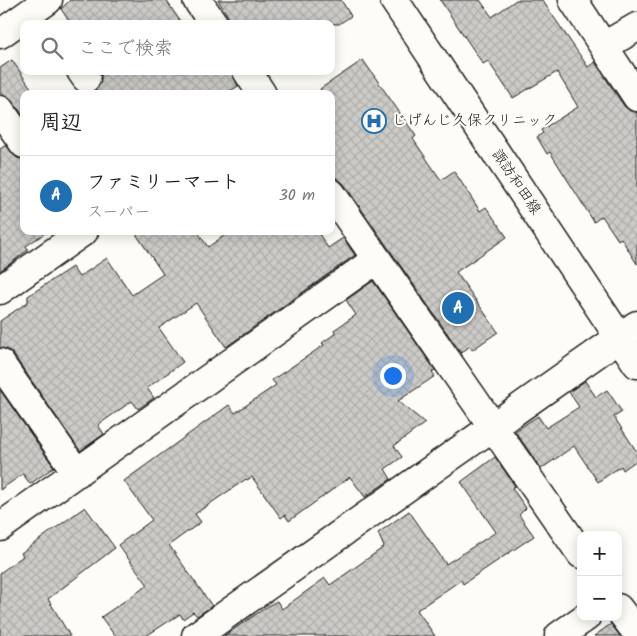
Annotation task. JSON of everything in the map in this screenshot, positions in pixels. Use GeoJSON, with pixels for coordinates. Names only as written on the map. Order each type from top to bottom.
{"type":"FeatureCollection","features":[{"type":"Feature","properties":{"kind":"street"},"geometry":{"type":"LineString","coordinates":[[198,0],[211,20]]}},
{"type":"Feature","properties":{"kind":"street","name":"諏訪和田線"},"geometry":{"type":"LineString","coordinates":[[394,0],[628,330],[637,364]]}},
{"type":"Feature","properties":{"kind":"street"},"geometry":{"type":"LineString","coordinates":[[573,0],[637,97]]}},
{"type":"Feature","properties":{"kind":"street"},"geometry":{"type":"LineString","coordinates":[[22,20],[41,8]]}},
{"type":"Feature","properties":{"kind":"street"},"geometry":{"type":"LineString","coordinates":[[0,34],[20,21]]}},
{"type":"Feature","properties":{"kind":"street"},"geometry":{"type":"LineString","coordinates":[[604,46],[637,27]]}},
{"type":"Feature","properties":{"kind":"street"},"geometry":{"type":"LineString","coordinates":[[250,75],[259,90]]}},
{"type":"Feature","properties":{"kind":"street"},"geometry":{"type":"LineString","coordinates":[[0,110],[20,138]]}},
{"type":"Feature","properties":{"kind":"street"},"geometry":{"type":"LineString","coordinates":[[335,199],[577,548]]}},
{"type":"Feature","properties":{"kind":"street"},"geometry":{"type":"LineString","coordinates":[[0,290],[78,235]]}},
{"type":"Feature","properties":{"kind":"street"},"geometry":{"type":"LineString","coordinates":[[0,527],[377,259]]}},
{"type":"Feature","properties":{"kind":"street"},"geometry":{"type":"LineString","coordinates":[[196,636],[628,330]]}},
{"type":"Feature","properties":{"kind":"street"},"geometry":{"type":"LineString","coordinates":[[0,363],[77,473]]}},
{"type":"Feature","properties":{"kind":"street"},"geometry":{"type":"LineString","coordinates":[[622,613],[637,633]]}},
{"type":"Feature","properties":{"kind":"street"},"geometry":{"type":"LineString","coordinates":[[559,636],[580,621]]}},
{"type":"Feature","properties":{"kind":"building"},"geometry":{"type":"Polygon","coordinates":[[[70,0],[166,0],[179,20],[68,20],[61,9],[70,0]]]}},
{"type":"Feature","properties":{"kind":"building"},"geometry":{"type":"Polygon","coordinates":[[[218,0],[341,0],[351,16],[339,24],[335,24],[335,20],[230,20],[218,0]]]}},
{"type":"Feature","properties":{"kind":"building"},"geometry":{"type":"Polygon","coordinates":[[[440,0],[480,0],[492,17],[516,0],[542,0],[588,67],[595,62],[624,106],[630,111],[637,112],[637,264],[621,238],[618,240],[602,216],[594,222],[550,152],[547,154],[537,137],[543,133],[541,130],[578,107],[557,72],[513,98],[488,61],[483,64],[440,0]]]}},
{"type":"Feature","properties":{"kind":"building"},"geometry":{"type":"Polygon","coordinates":[[[12,60],[20,75],[22,75],[32,90],[20,90],[20,112],[12,101],[0,93],[0,68],[12,60]]]}},
{"type":"Feature","properties":{"kind":"building"},"geometry":{"type":"Polygon","coordinates":[[[363,60],[416,136],[413,139],[441,180],[454,171],[480,211],[486,207],[507,237],[456,272],[498,332],[472,350],[470,346],[461,353],[344,184],[335,177],[335,90],[320,89],[363,60]]]}},
{"type":"Feature","properties":{"kind":"building"},"geometry":{"type":"Polygon","coordinates":[[[101,75],[233,75],[238,86],[232,90],[96,90],[100,84],[101,75]]]}},
{"type":"Feature","properties":{"kind":"building"},"geometry":{"type":"Polygon","coordinates":[[[6,145],[17,158],[20,158],[20,235],[42,235],[26,246],[28,250],[0,271],[0,149],[6,145]]]}},
{"type":"Feature","properties":{"kind":"building"},"geometry":{"type":"Polygon","coordinates":[[[137,235],[200,235],[208,247],[225,235],[320,235],[328,248],[343,238],[355,255],[226,347],[196,303],[159,328],[183,362],[147,388],[154,398],[138,409],[132,401],[98,425],[104,434],[80,451],[13,354],[7,349],[0,348],[0,321],[28,302],[28,296],[72,267],[79,277],[107,258],[132,295],[163,274],[137,235]]]}},
{"type":"Feature","properties":{"kind":"building"},"geometry":{"type":"Polygon","coordinates":[[[373,281],[435,370],[432,372],[435,376],[398,401],[425,423],[394,446],[402,457],[385,469],[391,479],[365,497],[350,477],[289,521],[285,515],[281,518],[252,477],[246,479],[195,514],[201,522],[169,545],[212,606],[197,616],[193,612],[183,619],[180,614],[146,636],[115,636],[101,617],[148,585],[118,545],[152,520],[124,481],[229,405],[235,413],[276,385],[272,380],[324,345],[322,343],[336,333],[334,330],[356,315],[346,300],[373,281]]]}},
{"type":"Feature","properties":{"kind":"building"},"geometry":{"type":"Polygon","coordinates":[[[585,381],[596,397],[607,390],[622,412],[614,417],[637,452],[637,460],[623,470],[621,466],[598,482],[574,446],[541,469],[515,431],[538,416],[546,428],[579,407],[569,392],[585,381]]]}},
{"type":"Feature","properties":{"kind":"building"},"geometry":{"type":"Polygon","coordinates":[[[0,390],[54,467],[30,484],[23,474],[0,490],[0,390]]]}},
{"type":"Feature","properties":{"kind":"building"},"geometry":{"type":"Polygon","coordinates":[[[495,457],[515,486],[512,488],[526,508],[519,515],[534,536],[463,584],[461,580],[417,610],[435,636],[224,636],[277,601],[282,609],[325,578],[330,585],[384,547],[378,533],[409,511],[446,564],[496,532],[461,482],[495,457]]]}},
{"type":"Feature","properties":{"kind":"building"},"geometry":{"type":"Polygon","coordinates":[[[85,507],[115,548],[48,599],[70,636],[0,636],[0,573],[23,556],[21,553],[85,507]]]}},
{"type":"Feature","properties":{"kind":"building"},"geometry":{"type":"Polygon","coordinates":[[[611,624],[620,636],[594,636],[611,624]]]}},
{"type":"Feature","properties":{"kind":"place","name":"じげんじ久保クリニック"},"geometry":{"type":"Point","coordinates":[374,121]}},
{"type":"Feature","properties":{"kind":"place","name":"ファミリーマート"},"geometry":{"type":"Point","coordinates":[458,308]}}]}
